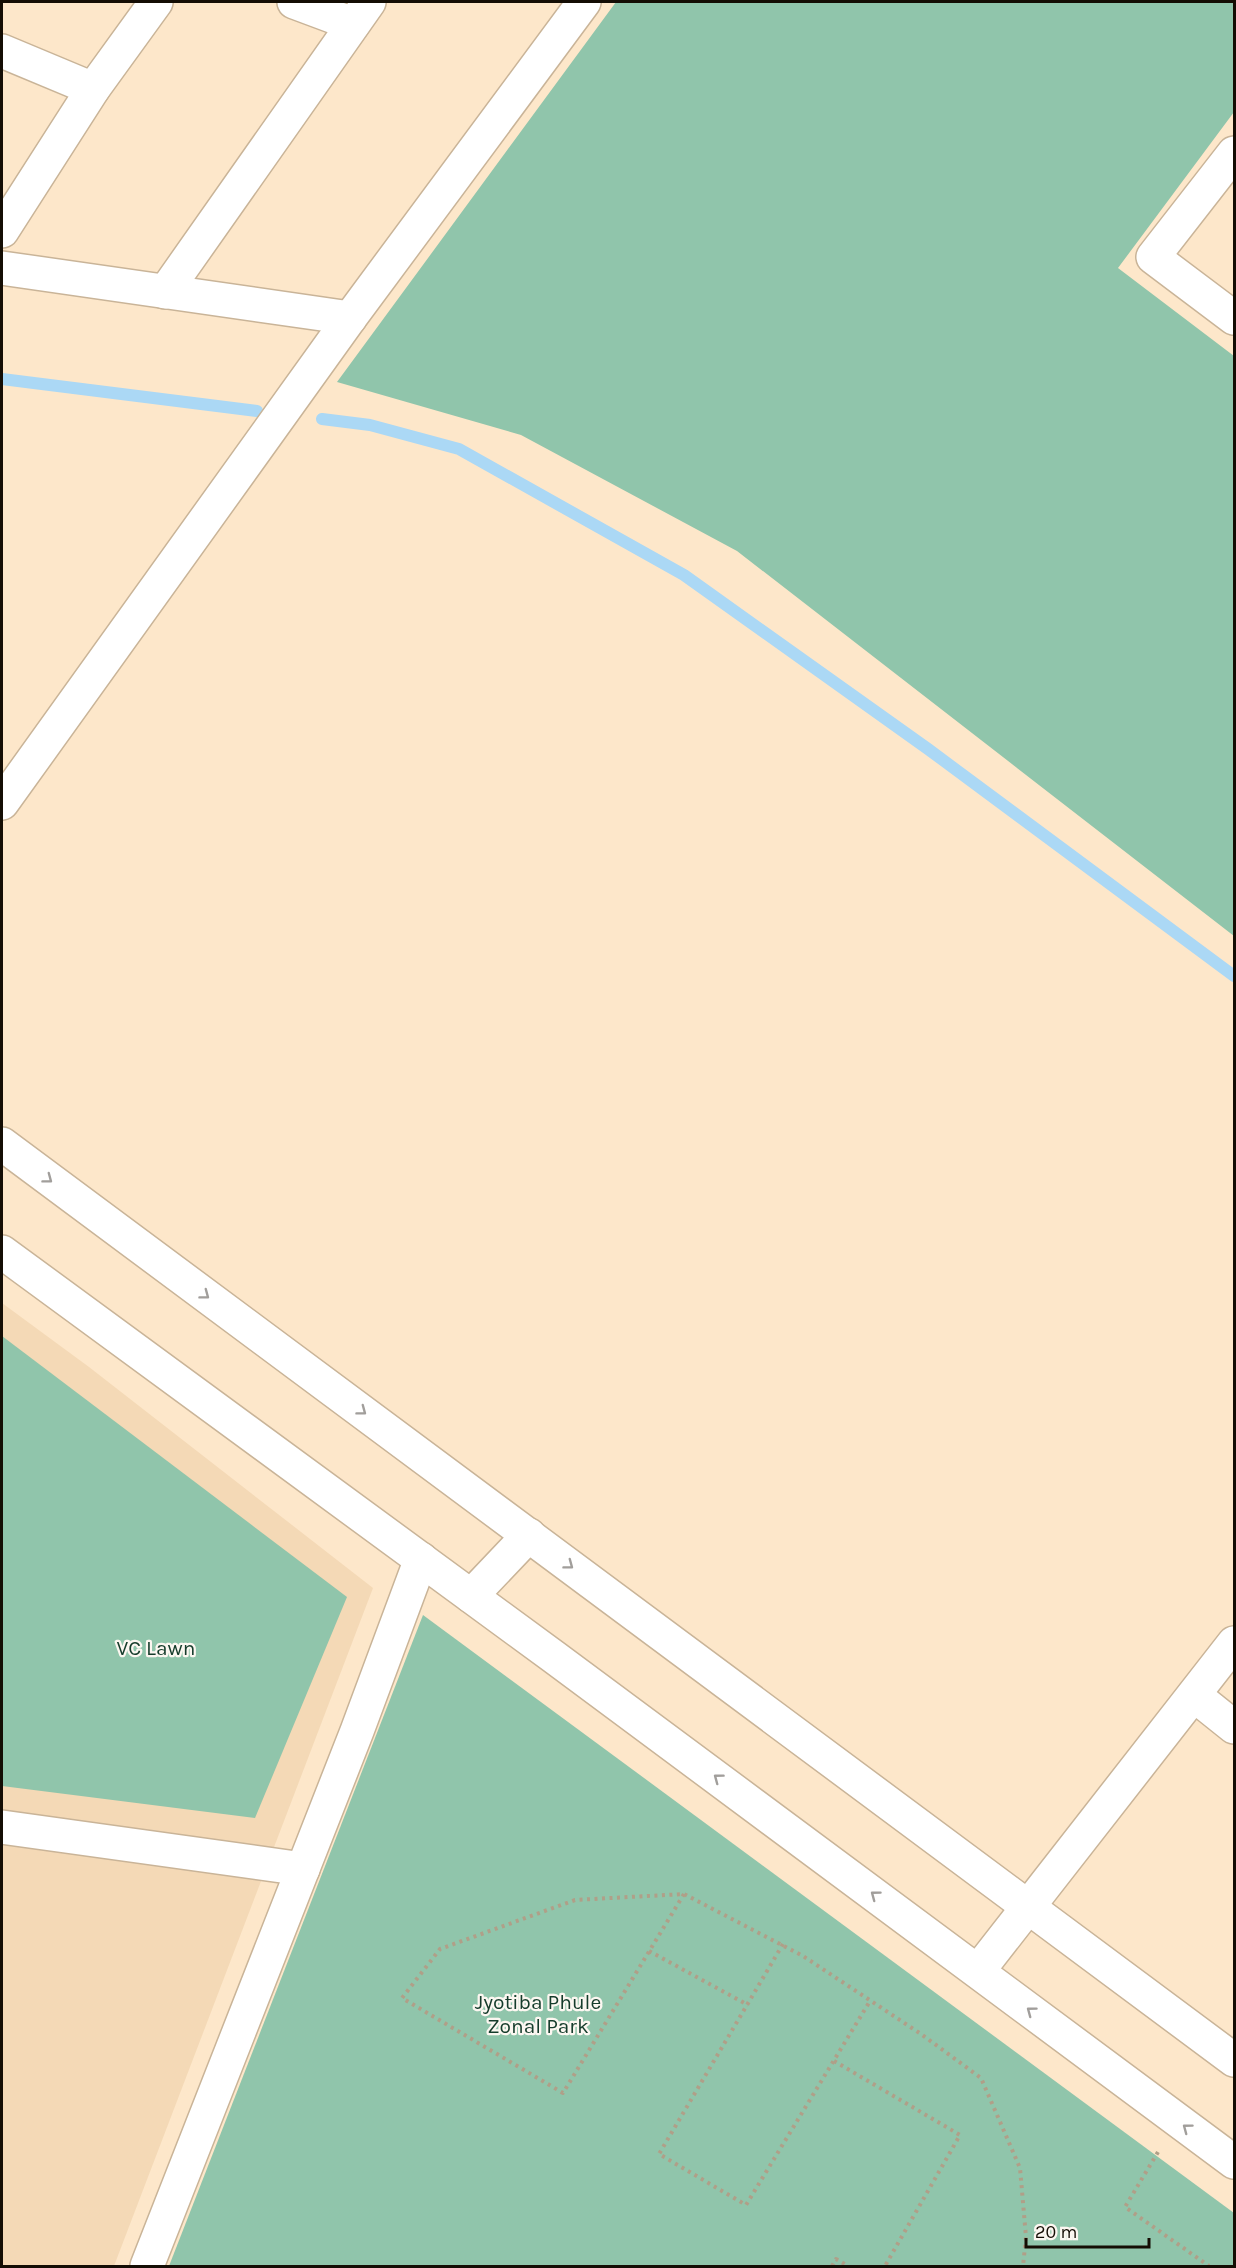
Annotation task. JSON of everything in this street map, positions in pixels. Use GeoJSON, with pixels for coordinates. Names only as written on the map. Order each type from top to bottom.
{"type":"FeatureCollection","features":[{"type":"Feature","properties":{"kind":"street"},"geometry":{"type":"LineString","coordinates":[[2,231],[93,89],[156,2]]}},
{"type":"Feature","properties":{"kind":"street"},"geometry":{"type":"LineString","coordinates":[[165,291],[361,13],[294,2]]}},
{"type":"Feature","properties":{"kind":"street"},"geometry":{"type":"LineString","coordinates":[[2,803],[350,318],[584,2]]}},
{"type":"Feature","properties":{"kind":"street"},"geometry":{"type":"LineString","coordinates":[[2,51],[93,89]]}},
{"type":"Feature","properties":{"kind":"street"},"geometry":{"type":"LineString","coordinates":[[1234,153],[1154,257],[1234,318]]}},
{"type":"Feature","properties":{"kind":"street"},"geometry":{"type":"LineString","coordinates":[[2,268],[350,318]]}},
{"type":"Feature","properties":{"kind":"street"},"geometry":{"type":"LineString","coordinates":[[2,1144],[1234,2060]]}},
{"type":"Feature","properties":{"kind":"street"},"geometry":{"type":"LineString","coordinates":[[2,1252],[421,1559],[1234,2162]]}},
{"type":"Feature","properties":{"kind":"street"},"geometry":{"type":"LineString","coordinates":[[471,1596],[529,1535]]}},
{"type":"Feature","properties":{"kind":"street"},"geometry":{"type":"LineString","coordinates":[[147,2266],[303,1869],[421,1559]]}},
{"type":"Feature","properties":{"kind":"street"},"geometry":{"type":"LineString","coordinates":[[978,1971],[1234,1643]]}},
{"type":"Feature","properties":{"kind":"street"},"geometry":{"type":"LineString","coordinates":[[1194,1695],[1234,1726]]}},
{"type":"Feature","properties":{"kind":"street"},"geometry":{"type":"LineString","coordinates":[[2,1827],[303,1869]]}},
{"type":"Feature","properties":{"kind":"path"},"geometry":{"type":"LineString","coordinates":[[684,1894],[563,2093],[402,1998],[440,1949],[575,1900],[684,1894],[783,1944],[921,2034],[981,2078],[1020,2168],[1026,2237],[1023,2266]]}},
{"type":"Feature","properties":{"kind":"path"},"geometry":{"type":"LineString","coordinates":[[783,1944],[659,2154],[746,2205],[870,2001]]}},
{"type":"Feature","properties":{"kind":"path"},"geometry":{"type":"LineString","coordinates":[[649,1951],[748,2005]]}},
{"type":"Feature","properties":{"kind":"path"},"geometry":{"type":"LineString","coordinates":[[834,2061],[960,2135],[885,2266]]}},
{"type":"Feature","properties":{"kind":"path"},"geometry":{"type":"LineString","coordinates":[[1179,2122],[1125,2207],[1209,2266]]}},
{"type":"Feature","properties":{"kind":"path"},"geometry":{"type":"LineString","coordinates":[[832,2266],[836,2259],[848,2266]]}},
{"type":"Feature","properties":{"kind":"shaded area"},"geometry":{"type":"Polygon","coordinates":[[[2,1303],[89,1367],[373,1588],[114,2266],[2,2266],[2,1303]]]}},
{"type":"Feature","properties":{"kind":"green space"},"geometry":{"type":"Polygon","coordinates":[[[616,2],[1234,2],[1234,112],[1118,268],[1234,356],[1234,936],[737,551],[521,435],[337,382],[616,2]]]}},
{"type":"Feature","properties":{"kind":"green space","name":"VC Lawn"},"geometry":{"type":"Polygon","coordinates":[[[2,1336],[347,1597],[255,1818],[2,1786],[2,1336]]]}},
{"type":"Feature","properties":{"kind":"green space","name":"Jyotiba Phule Zonal Park"},"geometry":{"type":"Polygon","coordinates":[[[423,1615],[1234,2213],[1234,2266],[169,2266],[423,1615]]]}},
{"type":"Feature","properties":{"kind":"waterway"},"geometry":{"type":"LineString","coordinates":[[2,379],[257,411]]}},
{"type":"Feature","properties":{"kind":"waterway"},"geometry":{"type":"LineString","coordinates":[[322,419],[370,425],[459,449],[684,575],[928,749],[1234,976]]}}]}
